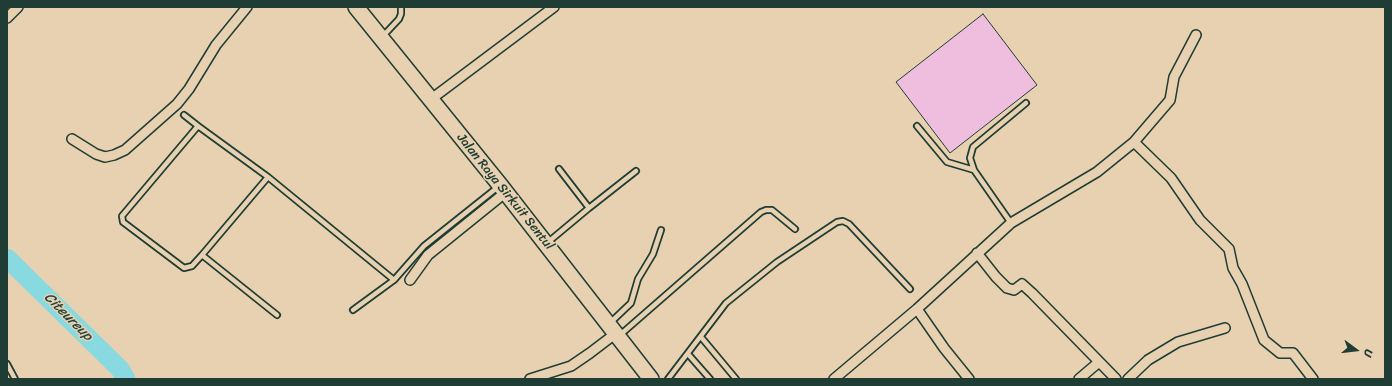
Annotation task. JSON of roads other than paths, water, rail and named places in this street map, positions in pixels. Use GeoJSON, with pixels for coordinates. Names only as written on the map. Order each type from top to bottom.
{"type":"FeatureCollection","features":[{"type":"Feature","properties":{"kind":"main road","name":"Jalan Raya Sirkuit Sentul"},"geometry":{"type":"LineString","coordinates":[[356,7],[547,243],[651,379]]}},
{"type":"Feature","properties":{"kind":"street"},"geometry":{"type":"LineString","coordinates":[[7,18],[18,7]]}},
{"type":"Feature","properties":{"kind":"street"},"geometry":{"type":"LineString","coordinates":[[72,139],[96,154],[105,157],[125,150],[177,104],[189,89],[216,45],[247,7]]}},
{"type":"Feature","properties":{"kind":"street"},"geometry":{"type":"LineString","coordinates":[[430,100],[554,7]]}},
{"type":"Feature","properties":{"kind":"street"},"geometry":{"type":"LineString","coordinates":[[834,379],[917,309],[1011,223],[1097,172],[1134,142],[1170,100],[1174,77],[1196,35]]}},
{"type":"Feature","properties":{"kind":"street"},"geometry":{"type":"LineString","coordinates":[[1134,142],[1171,178],[1200,220],[1229,249],[1233,268],[1242,284],[1264,340],[1280,353],[1293,353],[1312,379]]}},
{"type":"Feature","properties":{"kind":"street"},"geometry":{"type":"LineString","coordinates":[[410,280],[428,255],[503,188]]}},
{"type":"Feature","properties":{"kind":"street"},"geometry":{"type":"LineString","coordinates":[[978,253],[996,277],[1007,288],[1014,290],[1020,285],[1024,286],[1116,379]]}},
{"type":"Feature","properties":{"kind":"street"},"geometry":{"type":"LineString","coordinates":[[917,309],[944,348],[969,379]]}},
{"type":"Feature","properties":{"kind":"street"},"geometry":{"type":"LineString","coordinates":[[1128,379],[1148,360],[1178,342],[1225,328]]}},
{"type":"Feature","properties":{"kind":"street"},"geometry":{"type":"LineString","coordinates":[[530,379],[571,366],[590,353],[614,332]]}},
{"type":"Feature","properties":{"kind":"street"},"geometry":{"type":"LineString","coordinates":[[1079,379],[1099,362]]}},
{"type":"Feature","properties":{"kind":"lane"},"geometry":{"type":"LineString","coordinates":[[380,38],[399,19],[401,14],[400,7]]}},
{"type":"Feature","properties":{"kind":"lane"},"geometry":{"type":"LineString","coordinates":[[1011,223],[974,170],[970,158],[973,147],[1026,103]]}},
{"type":"Feature","properties":{"kind":"lane"},"geometry":{"type":"LineString","coordinates":[[184,115],[268,177],[394,280]]}},
{"type":"Feature","properties":{"kind":"lane"},"geometry":{"type":"LineString","coordinates":[[198,126],[122,216],[124,223],[184,268],[192,266],[268,177]]}},
{"type":"Feature","properties":{"kind":"lane"},"geometry":{"type":"LineString","coordinates":[[917,126],[944,159],[950,163],[974,170]]}},
{"type":"Feature","properties":{"kind":"lane"},"geometry":{"type":"LineString","coordinates":[[559,169],[589,208]]}},
{"type":"Feature","properties":{"kind":"lane"},"geometry":{"type":"LineString","coordinates":[[547,243],[636,171]]}},
{"type":"Feature","properties":{"kind":"lane"},"geometry":{"type":"LineString","coordinates":[[353,310],[394,280],[424,246],[503,188]]}},
{"type":"Feature","properties":{"kind":"lane"},"geometry":{"type":"LineString","coordinates":[[614,332],[760,212],[772,210],[795,229]]}},
{"type":"Feature","properties":{"kind":"lane"},"geometry":{"type":"LineString","coordinates":[[668,379],[726,303],[777,262],[840,221],[851,227],[910,289]]}},
{"type":"Feature","properties":{"kind":"lane"},"geometry":{"type":"LineString","coordinates":[[614,332],[625,310],[631,303],[638,279],[653,254],[662,230]]}},
{"type":"Feature","properties":{"kind":"lane"},"geometry":{"type":"LineString","coordinates":[[202,255],[277,315]]}},
{"type":"Feature","properties":{"kind":"lane"},"geometry":{"type":"LineString","coordinates":[[701,337],[736,379]]}},
{"type":"Feature","properties":{"kind":"lane"},"geometry":{"type":"LineString","coordinates":[[688,354],[710,379]]}},
{"type":"Feature","properties":{"kind":"lane"},"geometry":{"type":"LineString","coordinates":[[7,364],[16,379]]}},
{"type":"Feature","properties":{"kind":"waterway","name":"Citeureup"},"geometry":{"type":"LineString","coordinates":[[7,258],[120,369],[126,379]]}}]}
